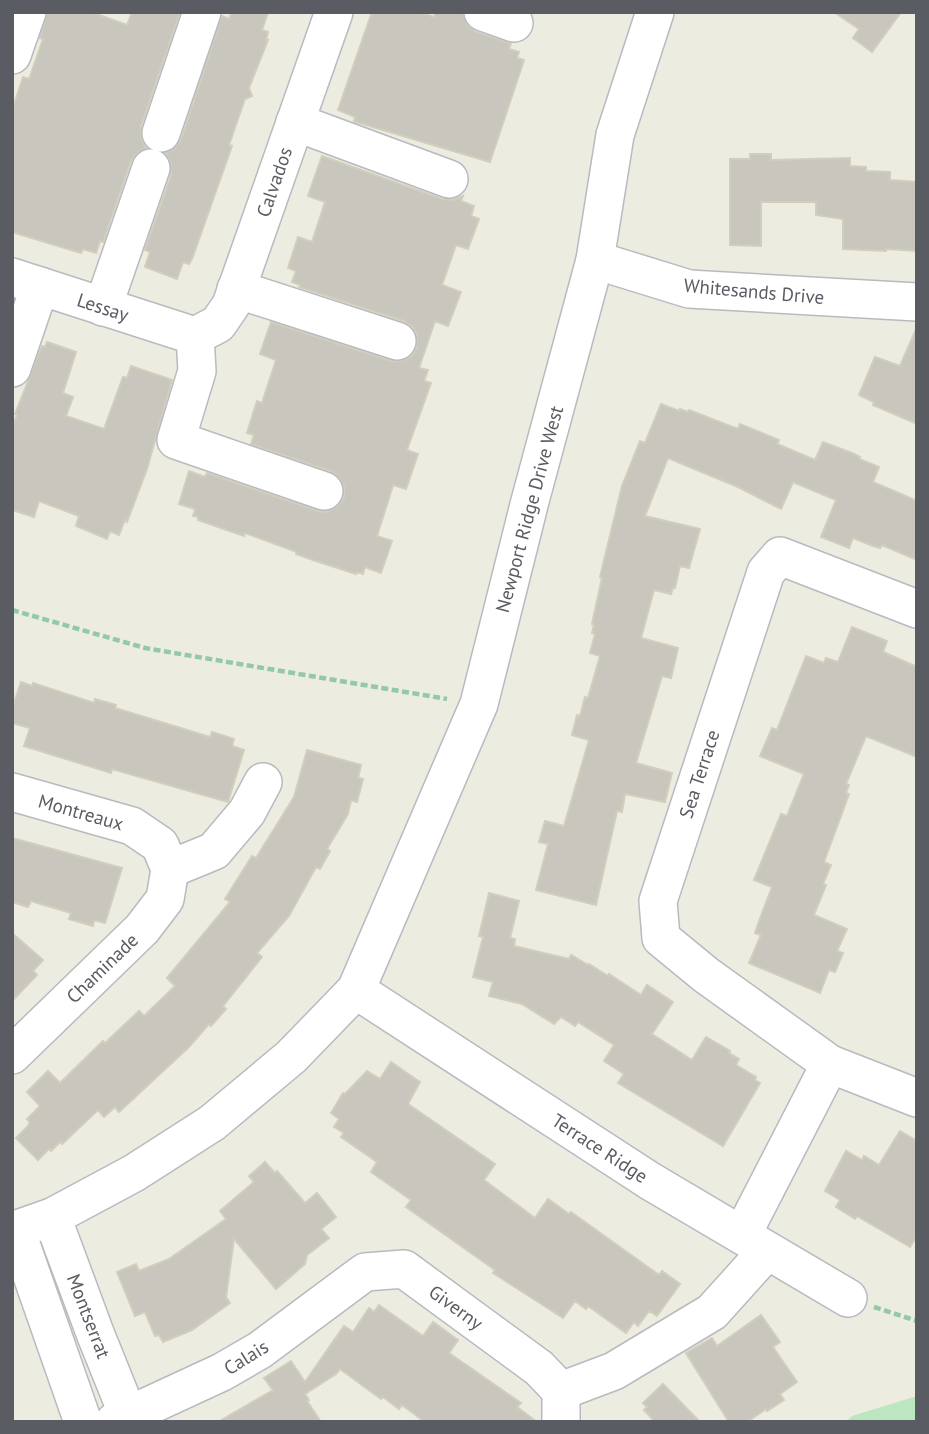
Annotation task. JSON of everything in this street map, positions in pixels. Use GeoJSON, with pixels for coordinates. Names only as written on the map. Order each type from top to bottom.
{"type":"FeatureCollection","features":[{"type":"Feature","properties":{"kind":"street"},"geometry":{"type":"LineString","coordinates":[[12,55],[27,12]]}},
{"type":"Feature","properties":{"kind":"street"},"geometry":{"type":"LineString","coordinates":[[161,133],[202,12]]}},
{"type":"Feature","properties":{"kind":"street","name":"Calvados"},"geometry":{"type":"LineString","coordinates":[[195,336],[218,324],[231,305],[334,12]]}},
{"type":"Feature","properties":{"kind":"street","name":"Newport Ridge Drive West"},"geometry":{"type":"LineString","coordinates":[[356,990],[479,704],[530,500],[595,260],[615,135],[655,12]]}},
{"type":"Feature","properties":{"kind":"street"},"geometry":{"type":"LineString","coordinates":[[295,122],[449,179]]}},
{"type":"Feature","properties":{"kind":"street"},"geometry":{"type":"LineString","coordinates":[[103,307],[151,168]]}},
{"type":"Feature","properties":{"kind":"street","name":"Whitesands Drive"},"geometry":{"type":"LineString","coordinates":[[595,260],[690,289],[917,302]]}},
{"type":"Feature","properties":{"kind":"street"},"geometry":{"type":"LineString","coordinates":[[12,368],[26,281]]}},
{"type":"Feature","properties":{"kind":"street","name":"Lessay"},"geometry":{"type":"LineString","coordinates":[[26,281],[195,336]]}},
{"type":"Feature","properties":{"kind":"street"},"geometry":{"type":"LineString","coordinates":[[236,289],[397,341]]}},
{"type":"Feature","properties":{"kind":"street"},"geometry":{"type":"LineString","coordinates":[[195,336],[197,371],[176,440],[324,491]]}},
{"type":"Feature","properties":{"kind":"street","name":"Sea Terrace"},"geometry":{"type":"LineString","coordinates":[[917,609],[780,556],[766,572],[658,901],[661,937],[706,975],[830,1064],[917,1098]]}},
{"type":"Feature","properties":{"kind":"street"},"geometry":{"type":"LineString","coordinates":[[170,869],[214,851],[247,812],[263,782]]}},
{"type":"Feature","properties":{"kind":"street","name":"Montreaux"},"geometry":{"type":"LineString","coordinates":[[12,792],[132,827],[160,845],[170,869]]}},
{"type":"Feature","properties":{"kind":"street","name":"Chaminade"},"geometry":{"type":"LineString","coordinates":[[12,1055],[142,929],[165,899],[170,869]]}},
{"type":"Feature","properties":{"kind":"street"},"geometry":{"type":"LineString","coordinates":[[14,1231],[52,1217],[134,1172],[212,1123],[291,1057],[356,990]]}},
{"type":"Feature","properties":{"kind":"street","name":"Terrace Ridge"},"geometry":{"type":"LineString","coordinates":[[356,990],[650,1181],[848,1298]]}},
{"type":"Feature","properties":{"kind":"street"},"geometry":{"type":"LineString","coordinates":[[554,1394],[614,1371],[712,1312],[754,1243],[830,1064]]}},
{"type":"Feature","properties":{"kind":"street","name":"Montserrat"},"geometry":{"type":"LineString","coordinates":[[52,1217],[95,1333],[121,1418]]}},
{"type":"Feature","properties":{"kind":"street","name":"Montserrat"},"geometry":{"type":"LineString","coordinates":[[14,1231],[83,1422]]}},
{"type":"Feature","properties":{"kind":"street","name":"Giverny"},"geometry":{"type":"LineString","coordinates":[[365,1272],[404,1269],[554,1394]]}},
{"type":"Feature","properties":{"kind":"street","name":"Calais"},"geometry":{"type":"LineString","coordinates":[[121,1418],[222,1373],[260,1350],[365,1272]]}},
{"type":"Feature","properties":{"kind":"street"},"geometry":{"type":"LineString","coordinates":[[58,1347],[95,1333]]}},
{"type":"Feature","properties":{"kind":"path"},"geometry":{"type":"LineString","coordinates":[[12,610],[145,648],[479,704]]}},
{"type":"Feature","properties":{"kind":"path"},"geometry":{"type":"LineString","coordinates":[[848,1298],[917,1321]]}},
{"type":"Feature","properties":{"kind":"green space"},"geometry":{"type":"Polygon","coordinates":[[[917,1396],[917,1422],[846,1422],[852,1416],[917,1396]]]}},
{"type":"Feature","properties":{"kind":"building"},"geometry":{"type":"Polygon","coordinates":[[[47,12],[91,12],[127,25],[132,12],[180,12],[141,126],[141,138],[146,148],[137,153],[131,161],[103,242],[100,241],[96,253],[83,249],[81,253],[12,232],[12,111],[23,77],[29,79],[43,39],[40,38],[47,12]]]}},
{"type":"Feature","properties":{"kind":"building"},"geometry":{"type":"Polygon","coordinates":[[[232,12],[268,12],[262,30],[268,32],[268,40],[249,88],[252,96],[245,99],[229,145],[232,146],[192,259],[189,264],[183,262],[177,279],[145,267],[150,252],[145,250],[171,175],[171,163],[166,153],[175,148],[181,140],[222,16],[229,19],[232,12]]]}},
{"type":"Feature","properties":{"kind":"building"},"geometry":{"type":"Polygon","coordinates":[[[372,12],[419,12],[434,17],[436,12],[463,12],[468,26],[476,32],[511,43],[509,49],[519,52],[517,58],[524,60],[490,162],[356,122],[355,117],[338,110],[372,12]]]}},
{"type":"Feature","properties":{"kind":"building"},"geometry":{"type":"Polygon","coordinates":[[[834,12],[901,12],[872,52],[853,38],[859,29],[834,12]]]}},
{"type":"Feature","properties":{"kind":"building"},"geometry":{"type":"Polygon","coordinates":[[[750,154],[771,154],[771,160],[850,158],[850,166],[866,167],[866,171],[890,172],[890,180],[917,182],[917,251],[843,249],[843,219],[816,215],[816,202],[761,202],[761,246],[730,245],[730,159],[750,159],[750,154]]]}},
{"type":"Feature","properties":{"kind":"building"},"geometry":{"type":"Polygon","coordinates":[[[322,156],[442,199],[452,200],[463,196],[461,201],[474,206],[471,216],[479,219],[468,249],[456,245],[442,285],[461,292],[448,326],[435,321],[419,368],[428,370],[424,381],[431,383],[407,450],[418,454],[406,489],[393,485],[377,536],[392,541],[381,573],[365,567],[363,574],[356,574],[313,560],[245,533],[244,536],[198,520],[198,517],[193,516],[195,509],[179,504],[189,471],[205,477],[207,473],[318,511],[327,512],[337,507],[344,498],[344,486],[339,477],[331,471],[251,444],[254,435],[247,433],[257,401],[262,403],[276,360],[260,354],[271,322],[391,361],[402,361],[412,356],[417,348],[417,336],[413,327],[404,321],[299,287],[300,285],[292,282],[296,271],[288,268],[298,237],[312,242],[325,202],[308,196],[322,156]]]}},
{"type":"Feature","properties":{"kind":"building"},"geometry":{"type":"Polygon","coordinates":[[[917,327],[917,424],[873,405],[874,402],[859,395],[875,357],[900,366],[917,327]]]}},
{"type":"Feature","properties":{"kind":"building"},"geometry":{"type":"Polygon","coordinates":[[[47,342],[76,352],[63,393],[73,397],[66,416],[104,429],[123,377],[127,378],[131,366],[172,380],[147,469],[127,522],[125,520],[119,535],[110,531],[107,539],[76,526],[79,516],[39,501],[34,517],[12,510],[12,429],[17,415],[15,414],[42,346],[45,347],[47,342]]]}},
{"type":"Feature","properties":{"kind":"building"},"geometry":{"type":"Polygon","coordinates":[[[661,404],[679,411],[689,410],[738,429],[740,424],[779,440],[777,444],[815,460],[823,442],[879,467],[873,482],[917,501],[917,560],[882,545],[880,548],[853,538],[849,548],[821,537],[836,500],[793,482],[781,509],[738,487],[668,458],[645,516],[700,529],[689,568],[680,566],[671,594],[654,590],[641,638],[678,648],[671,678],[662,676],[636,763],[672,773],[665,802],[625,794],[622,812],[617,811],[596,905],[536,890],[548,844],[539,842],[545,821],[564,826],[589,740],[572,735],[577,715],[580,716],[585,697],[588,698],[600,656],[590,653],[595,634],[592,633],[592,624],[602,578],[600,577],[622,486],[640,441],[645,443],[661,404]]]}},
{"type":"Feature","properties":{"kind":"building"},"geometry":{"type":"Polygon","coordinates":[[[852,627],[887,641],[883,652],[917,667],[917,757],[866,736],[846,784],[849,785],[846,793],[849,794],[824,862],[831,865],[814,915],[847,929],[837,951],[843,953],[835,972],[829,970],[820,993],[749,963],[761,935],[755,933],[772,887],[754,880],[781,814],[787,816],[804,774],[760,756],[772,728],[777,730],[806,656],[824,663],[826,658],[838,662],[852,627]]]}},
{"type":"Feature","properties":{"kind":"building"},"geometry":{"type":"Polygon","coordinates":[[[21,682],[32,686],[33,683],[94,703],[95,699],[116,705],[115,708],[210,737],[212,732],[234,739],[232,746],[244,750],[228,802],[112,769],[111,773],[24,746],[30,728],[12,723],[12,709],[21,682]]]}},
{"type":"Feature","properties":{"kind":"building"},"geometry":{"type":"Polygon","coordinates":[[[307,750],[361,765],[358,778],[363,779],[357,802],[351,800],[348,814],[327,849],[330,851],[320,869],[316,867],[289,916],[257,953],[262,957],[223,1006],[226,1009],[211,1026],[209,1024],[189,1047],[119,1112],[115,1107],[104,1117],[98,1110],[62,1144],[60,1142],[51,1151],[49,1149],[38,1160],[16,1138],[28,1126],[30,1122],[27,1119],[40,1106],[27,1092],[48,1071],[60,1083],[103,1041],[105,1043],[139,1011],[144,1016],[175,986],[167,978],[230,902],[225,899],[252,856],[256,858],[294,797],[307,750]]]}},
{"type":"Feature","properties":{"kind":"building"},"geometry":{"type":"Polygon","coordinates":[[[12,838],[122,868],[105,923],[94,920],[93,926],[69,919],[71,913],[31,901],[28,907],[12,902],[12,838]]]}},
{"type":"Feature","properties":{"kind":"building"},"geometry":{"type":"Polygon","coordinates":[[[489,893],[519,901],[510,938],[515,939],[514,946],[569,959],[571,955],[608,976],[609,974],[641,995],[647,985],[673,1002],[652,1034],[692,1060],[706,1037],[730,1051],[729,1053],[739,1059],[736,1065],[756,1077],[755,1080],[760,1083],[723,1146],[618,1083],[624,1074],[604,1061],[614,1045],[578,1022],[575,1026],[561,1017],[554,1024],[522,1004],[489,996],[493,982],[473,977],[483,937],[479,936],[489,893]]]}},
{"type":"Feature","properties":{"kind":"building"},"geometry":{"type":"Polygon","coordinates":[[[12,933],[43,960],[33,971],[37,975],[12,1001],[12,933]]]}},
{"type":"Feature","properties":{"kind":"building"},"geometry":{"type":"Polygon","coordinates":[[[391,1062],[420,1082],[408,1104],[495,1164],[484,1180],[535,1218],[548,1199],[569,1214],[571,1212],[659,1275],[662,1271],[680,1284],[657,1316],[649,1311],[638,1326],[634,1322],[626,1333],[588,1306],[586,1309],[575,1301],[563,1318],[493,1273],[495,1270],[406,1207],[411,1200],[371,1172],[377,1162],[341,1137],[344,1133],[334,1127],[339,1119],[331,1113],[343,1093],[367,1071],[380,1079],[391,1062]]]}},
{"type":"Feature","properties":{"kind":"building"},"geometry":{"type":"Polygon","coordinates":[[[900,1131],[917,1141],[917,1236],[910,1247],[836,1207],[840,1200],[825,1191],[846,1151],[862,1160],[864,1156],[879,1165],[900,1131]]]}},
{"type":"Feature","properties":{"kind":"building"},"geometry":{"type":"Polygon","coordinates":[[[265,1162],[275,1173],[277,1171],[305,1203],[317,1193],[336,1217],[321,1229],[329,1238],[307,1255],[305,1264],[276,1289],[234,1239],[226,1297],[230,1303],[192,1330],[163,1342],[159,1335],[155,1336],[145,1312],[135,1316],[117,1272],[136,1264],[139,1271],[169,1259],[226,1219],[220,1211],[254,1182],[249,1176],[265,1162]]]}},
{"type":"Feature","properties":{"kind":"building"},"geometry":{"type":"Polygon","coordinates":[[[379,1305],[423,1336],[433,1322],[458,1340],[449,1353],[521,1403],[517,1407],[537,1422],[425,1422],[402,1405],[399,1409],[383,1397],[381,1399],[340,1369],[305,1394],[321,1422],[218,1422],[273,1390],[264,1378],[291,1361],[305,1382],[344,1326],[353,1332],[369,1308],[374,1312],[379,1305]]]}},
{"type":"Feature","properties":{"kind":"building"},"geometry":{"type":"Polygon","coordinates":[[[761,1315],[780,1342],[773,1347],[797,1382],[780,1394],[784,1400],[767,1411],[766,1409],[747,1422],[729,1422],[686,1353],[712,1338],[717,1346],[761,1315]]]}},
{"type":"Feature","properties":{"kind":"building"},"geometry":{"type":"Polygon","coordinates":[[[663,1384],[700,1422],[655,1422],[644,1410],[647,1407],[643,1403],[663,1384]]]}}]}
